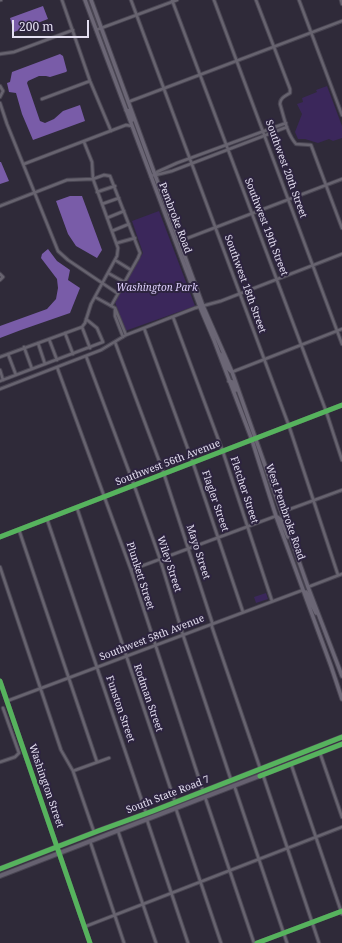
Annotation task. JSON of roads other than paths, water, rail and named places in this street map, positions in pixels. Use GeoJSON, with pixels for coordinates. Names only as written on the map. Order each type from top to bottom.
{"type":"FeatureCollection","features":[{"type":"Feature","properties":{"kind":"main road","name":"Pembroke Road"},"geometry":{"type":"LineString","coordinates":[[85,0],[177,245],[202,306],[232,372],[254,439]]}},
{"type":"Feature","properties":{"kind":"main road","name":"Pembroke Road"},"geometry":{"type":"LineString","coordinates":[[91,0],[180,241],[229,381],[254,439]]}},
{"type":"Feature","properties":{"kind":"main road"},"geometry":{"type":"LineString","coordinates":[[111,70],[124,99],[128,102]]}},
{"type":"Feature","properties":{"kind":"main road"},"geometry":{"type":"LineString","coordinates":[[126,110],[129,111],[143,142]]}},
{"type":"Feature","properties":{"kind":"main road"},"geometry":{"type":"LineString","coordinates":[[165,214],[175,236],[180,241]]}},
{"type":"Feature","properties":{"kind":"main road"},"geometry":{"type":"LineString","coordinates":[[177,245],[189,266]]}},
{"type":"Feature","properties":{"kind":"main road"},"geometry":{"type":"LineString","coordinates":[[219,353],[223,357],[228,369],[232,372]]}},
{"type":"Feature","properties":{"kind":"main road"},"geometry":{"type":"LineString","coordinates":[[229,381],[232,382],[241,397]]}},
{"type":"Feature","properties":{"kind":"main road","name":"West Pembroke Road"},"geometry":{"type":"LineString","coordinates":[[254,439],[276,516],[303,590]]}},
{"type":"Feature","properties":{"kind":"main road","name":"West Pembroke Road"},"geometry":{"type":"LineString","coordinates":[[254,439],[308,588]]}},
{"type":"Feature","properties":{"kind":"main road"},"geometry":{"type":"LineString","coordinates":[[269,491],[272,495],[276,508],[281,512]]}},
{"type":"Feature","properties":{"kind":"main road"},"geometry":{"type":"LineString","coordinates":[[276,516],[281,520],[286,534],[291,540]]}},
{"type":"Feature","properties":{"kind":"main road"},"geometry":{"type":"LineString","coordinates":[[294,563],[302,581],[308,588],[342,676]]}},
{"type":"Feature","properties":{"kind":"main road"},"geometry":{"type":"LineString","coordinates":[[303,590],[308,595],[313,608],[318,615]]}},
{"type":"Feature","properties":{"kind":"main road"},"geometry":{"type":"LineString","coordinates":[[303,590],[342,700]]}},
{"type":"Feature","properties":{"kind":"main road","name":"South State Road 7"},"geometry":{"type":"LineString","coordinates":[[0,869],[342,737]]}},
{"type":"Feature","properties":{"kind":"main road","name":"South State Road 7"},"geometry":{"type":"LineString","coordinates":[[0,876],[342,744]]}},
{"type":"Feature","properties":{"kind":"main road"},"geometry":{"type":"LineString","coordinates":[[234,785],[235,780],[239,777]]}},
{"type":"Feature","properties":{"kind":"main road"},"geometry":{"type":"LineString","coordinates":[[226,788],[230,785],[232,780]]}},
{"type":"Feature","properties":{"kind":"main road"},"geometry":{"type":"LineString","coordinates":[[147,820],[153,811]]}},
{"type":"Feature","properties":{"kind":"main road"},"geometry":{"type":"LineString","coordinates":[[138,823],[146,813]]}},
{"type":"Feature","properties":{"kind":"street"},"geometry":{"type":"LineString","coordinates":[[62,0],[90,81],[111,131]]}},
{"type":"Feature","properties":{"kind":"street","name":"Southwest 18th Street"},"geometry":{"type":"LineString","coordinates":[[131,0],[289,426],[338,576]]}},
{"type":"Feature","properties":{"kind":"street"},"geometry":{"type":"LineString","coordinates":[[96,30],[177,0]]}},
{"type":"Feature","properties":{"kind":"street","name":"Southwest 20th Street"},"geometry":{"type":"LineString","coordinates":[[214,0],[314,265],[342,344]]}},
{"type":"Feature","properties":{"kind":"street"},"geometry":{"type":"LineString","coordinates":[[256,0],[275,46],[290,89],[290,93],[281,98],[280,101],[287,125],[296,144],[311,145],[342,228]]}},
{"type":"Feature","properties":{"kind":"street"},"geometry":{"type":"LineString","coordinates":[[299,0],[340,105],[342,115]]}},
{"type":"Feature","properties":{"kind":"street"},"geometry":{"type":"LineString","coordinates":[[340,0],[342,4]]}},
{"type":"Feature","properties":{"kind":"street","name":"Southwest 19th Street"},"geometry":{"type":"LineString","coordinates":[[173,1],[326,411],[342,460]]}},
{"type":"Feature","properties":{"kind":"street"},"geometry":{"type":"LineString","coordinates":[[128,102],[342,21]]}},
{"type":"Feature","properties":{"kind":"street"},"geometry":{"type":"LineString","coordinates":[[0,54],[14,52],[73,30]]}},
{"type":"Feature","properties":{"kind":"street"},"geometry":{"type":"LineString","coordinates":[[42,99],[90,81]]}},
{"type":"Feature","properties":{"kind":"street"},"geometry":{"type":"LineString","coordinates":[[0,86],[3,91],[0,96]]}},
{"type":"Feature","properties":{"kind":"street"},"geometry":{"type":"LineString","coordinates":[[0,103],[55,245],[60,253],[68,260],[117,293]]}},
{"type":"Feature","properties":{"kind":"street"},"geometry":{"type":"LineString","coordinates":[[155,175],[157,172],[176,163],[287,125]]}},
{"type":"Feature","properties":{"kind":"street"},"geometry":{"type":"LineString","coordinates":[[151,177],[172,171],[265,136],[287,125]]}},
{"type":"Feature","properties":{"kind":"street"},"geometry":{"type":"LineString","coordinates":[[24,164],[124,126],[132,126]]}},
{"type":"Feature","properties":{"kind":"street"},"geometry":{"type":"LineString","coordinates":[[0,357],[82,327],[95,297],[115,260],[118,251],[117,243],[93,179],[92,162],[84,142]]}},
{"type":"Feature","properties":{"kind":"street"},"geometry":{"type":"LineString","coordinates":[[0,206],[67,180],[93,179],[104,175],[111,177],[139,255],[111,306]]}},
{"type":"Feature","properties":{"kind":"street"},"geometry":{"type":"LineString","coordinates":[[180,241],[342,179]]}},
{"type":"Feature","properties":{"kind":"street"},"geometry":{"type":"LineString","coordinates":[[98,192],[115,186]]}},
{"type":"Feature","properties":{"kind":"street"},"geometry":{"type":"LineString","coordinates":[[102,204],[119,198]]}},
{"type":"Feature","properties":{"kind":"street"},"geometry":{"type":"LineString","coordinates":[[107,218],[124,211]]}},
{"type":"Feature","properties":{"kind":"street"},"geometry":{"type":"LineString","coordinates":[[112,231],[129,224]]}},
{"type":"Feature","properties":{"kind":"street"},"geometry":{"type":"LineString","coordinates":[[117,243],[134,238]]}},
{"type":"Feature","properties":{"kind":"street"},"geometry":{"type":"LineString","coordinates":[[0,389],[106,348],[124,336],[144,328],[342,254]]}},
{"type":"Feature","properties":{"kind":"street"},"geometry":{"type":"LineString","coordinates":[[115,260],[131,270]]}},
{"type":"Feature","properties":{"kind":"street"},"geometry":{"type":"LineString","coordinates":[[108,273],[124,282]]}},
{"type":"Feature","properties":{"kind":"street"},"geometry":{"type":"LineString","coordinates":[[0,274],[3,277],[0,280]]}},
{"type":"Feature","properties":{"kind":"street"},"geometry":{"type":"LineString","coordinates":[[95,297],[115,308],[115,316],[124,336]]}},
{"type":"Feature","properties":{"kind":"street","name":"Fletcher Street"},"geometry":{"type":"LineString","coordinates":[[173,317],[223,452],[272,601]]}},
{"type":"Feature","properties":{"kind":"street"},"geometry":{"type":"LineString","coordinates":[[0,370],[2,380],[103,342],[95,325],[86,319]]}},
{"type":"Feature","properties":{"kind":"street"},"geometry":{"type":"LineString","coordinates":[[82,327],[90,348]]}},
{"type":"Feature","properties":{"kind":"street","name":"Flagler Street"},"geometry":{"type":"LineString","coordinates":[[144,328],[193,463],[243,612]]}},
{"type":"Feature","properties":{"kind":"street"},"geometry":{"type":"LineString","coordinates":[[232,372],[342,329]]}},
{"type":"Feature","properties":{"kind":"street"},"geometry":{"type":"LineString","coordinates":[[66,333],[73,354]]}},
{"type":"Feature","properties":{"kind":"street"},"geometry":{"type":"LineString","coordinates":[[49,339],[57,360]]}},
{"type":"Feature","properties":{"kind":"street","name":"Mayo Street"},"geometry":{"type":"LineString","coordinates":[[115,342],[164,474],[260,768]]}},
{"type":"Feature","properties":{"kind":"street"},"geometry":{"type":"LineString","coordinates":[[38,343],[45,364]]}},
{"type":"Feature","properties":{"kind":"street"},"geometry":{"type":"LineString","coordinates":[[24,348],[32,369]]}},
{"type":"Feature","properties":{"kind":"street"},"geometry":{"type":"LineString","coordinates":[[8,354],[16,375]]}},
{"type":"Feature","properties":{"kind":"street","name":"Wiley Street"},"geometry":{"type":"LineString","coordinates":[[86,356],[160,559],[183,635],[232,780]]}},
{"type":"Feature","properties":{"kind":"street","name":"Plunkett Street"},"geometry":{"type":"LineString","coordinates":[[57,367],[131,570],[203,791]]}},
{"type":"Feature","properties":{"kind":"street","name":"Southwest 56th Avenue"},"geometry":{"type":"LineString","coordinates":[[0,537],[342,405]]}},
{"type":"Feature","properties":{"kind":"street"},"geometry":{"type":"LineString","coordinates":[[281,512],[342,490]]}},
{"type":"Feature","properties":{"kind":"street","name":"Rodman Street"},"geometry":{"type":"LineString","coordinates":[[77,508],[175,802]]}},
{"type":"Feature","properties":{"kind":"street"},"geometry":{"type":"LineString","coordinates":[[131,570],[276,516]]}},
{"type":"Feature","properties":{"kind":"street","name":"Funston Street"},"geometry":{"type":"LineString","coordinates":[[47,519],[146,813]]}},
{"type":"Feature","properties":{"kind":"street"},"geometry":{"type":"LineString","coordinates":[[19,530],[98,762]]}},
{"type":"Feature","properties":{"kind":"street"},"geometry":{"type":"LineString","coordinates":[[0,567],[61,750],[73,771],[94,832]]}},
{"type":"Feature","properties":{"kind":"street"},"geometry":{"type":"LineString","coordinates":[[308,588],[342,574]]}},
{"type":"Feature","properties":{"kind":"street","name":"Southwest 58th Avenue"},"geometry":{"type":"LineString","coordinates":[[7,701],[303,590]]}},
{"type":"Feature","properties":{"kind":"street","name":"Washington Street"},"geometry":{"type":"LineString","coordinates":[[0,681],[90,943]]}},
{"type":"Feature","properties":{"kind":"street"},"geometry":{"type":"LineString","coordinates":[[0,762],[14,757],[19,753],[2,708],[8,706]]}},
{"type":"Feature","properties":{"kind":"street"},"geometry":{"type":"LineString","coordinates":[[320,753],[342,817]]}},
{"type":"Feature","properties":{"kind":"street"},"geometry":{"type":"LineString","coordinates":[[73,771],[109,758]]}},
{"type":"Feature","properties":{"kind":"street"},"geometry":{"type":"LineString","coordinates":[[205,797],[255,943],[342,912],[291,764]]}},
{"type":"Feature","properties":{"kind":"street"},"geometry":{"type":"LineString","coordinates":[[263,774],[320,943]]}},
{"type":"Feature","properties":{"kind":"street"},"geometry":{"type":"LineString","coordinates":[[234,785],[287,943]]}},
{"type":"Feature","properties":{"kind":"street"},"geometry":{"type":"LineString","coordinates":[[176,809],[221,943]]}},
{"type":"Feature","properties":{"kind":"street"},"geometry":{"type":"LineString","coordinates":[[147,820],[188,943]]}},
{"type":"Feature","properties":{"kind":"street"},"geometry":{"type":"LineString","coordinates":[[84,927],[342,827]]}},
{"type":"Feature","properties":{"kind":"street"},"geometry":{"type":"LineString","coordinates":[[118,830],[156,943]]}},
{"type":"Feature","properties":{"kind":"street"},"geometry":{"type":"LineString","coordinates":[[90,842],[124,943]]}},
{"type":"Feature","properties":{"kind":"park label","name":"Washington Park"},"geometry":{"type":"Point","coordinates":[157,288]}}]}
